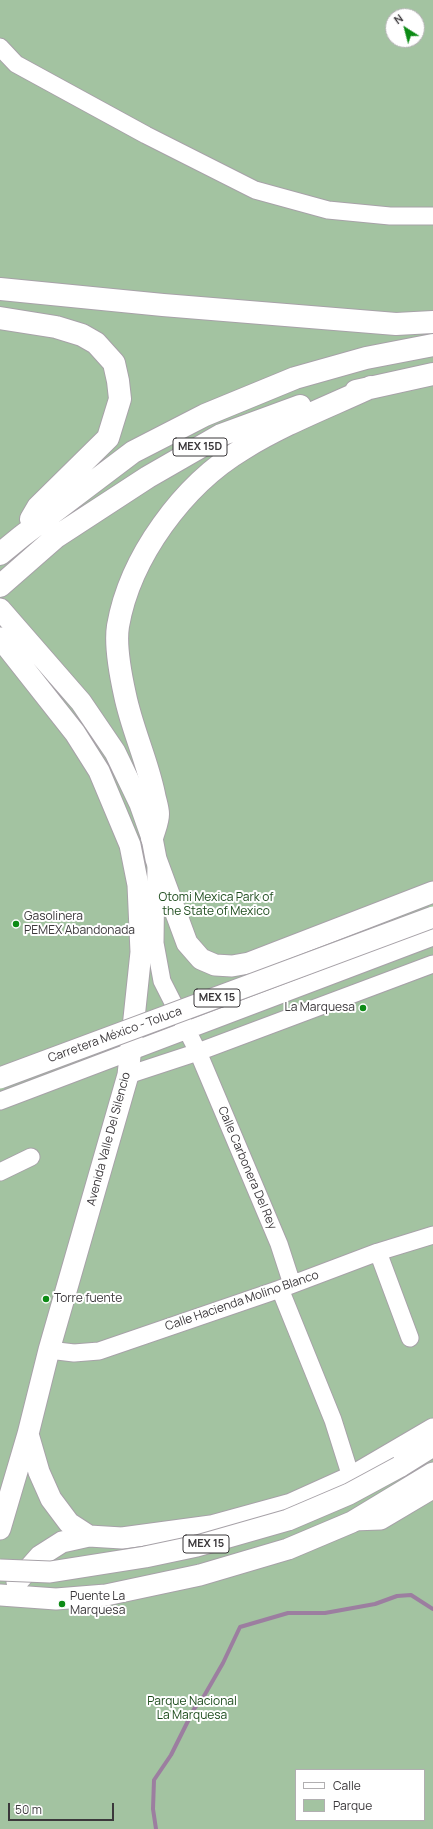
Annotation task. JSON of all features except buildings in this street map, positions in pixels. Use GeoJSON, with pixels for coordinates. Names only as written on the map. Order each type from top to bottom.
{"type":"FeatureCollection","features":[{"type":"Feature","properties":{"kind":"highway"},"geometry":{"type":"LineString","coordinates":[[0,289],[163,305],[396,324],[433,322]]}},
{"type":"Feature","properties":{"kind":"highway"},"geometry":{"type":"LineString","coordinates":[[0,318],[56,327],[82,335],[96,343],[114,363],[120,399],[108,438],[38,507],[22,536]]}},
{"type":"Feature","properties":{"kind":"highway","name":"MEX 15D"},"geometry":{"type":"LineString","coordinates":[[0,554],[133,452],[205,414],[295,378],[366,358],[433,346]]}},
{"type":"Feature","properties":{"kind":"highway","name":"MEX 15D"},"geometry":{"type":"LineString","coordinates":[[0,586],[56,537],[148,477],[221,435],[297,407],[371,387],[433,374]]}},
{"type":"Feature","properties":{"kind":"highway"},"geometry":{"type":"LineString","coordinates":[[154,848],[158,814],[150,775],[125,697],[120,664],[118,628],[133,576],[149,546],[168,518],[213,470],[243,449],[263,438],[371,387]]}},
{"type":"Feature","properties":{"kind":"main road"},"geometry":{"type":"LineString","coordinates":[[0,610],[13,643],[80,702],[115,752],[140,804],[187,942],[201,959],[215,965],[232,966],[249,963],[433,892]]}},
{"type":"Feature","properties":{"kind":"main road","name":"Avenida Valle Del Silencio"},"geometry":{"type":"LineString","coordinates":[[0,1527],[28,1434],[49,1350],[128,1075],[135,1018],[140,952],[138,885],[130,845],[99,771],[75,733],[13,643]]}},
{"type":"Feature","properties":{"kind":"main road"},"geometry":{"type":"LineString","coordinates":[[130,845],[154,848]]}},
{"type":"Feature","properties":{"kind":"main road","name":"Carretera México - Toluca"},"geometry":{"type":"LineString","coordinates":[[0,1078],[433,917]]}},
{"type":"Feature","properties":{"kind":"main road"},"geometry":{"type":"LineString","coordinates":[[2,1597],[40,1556],[62,1542],[89,1536],[122,1538],[211,1526],[291,1504],[351,1477],[433,1429]]}},
{"type":"Feature","properties":{"kind":"main road"},"geometry":{"type":"LineString","coordinates":[[28,1434],[39,1472],[50,1499],[69,1523],[89,1536]]}},
{"type":"Feature","properties":{"kind":"main road","name":"MEX 15"},"geometry":{"type":"LineString","coordinates":[[0,1570],[50,1572],[145,1557],[197,1546],[288,1520],[349,1494],[399,1467],[433,1446]]}},
{"type":"Feature","properties":{"kind":"main road"},"geometry":{"type":"LineString","coordinates":[[2,1597],[56,1599],[106,1595],[200,1575],[288,1550],[352,1522],[433,1473]]}},
{"type":"Feature","properties":{"kind":"street"},"geometry":{"type":"LineString","coordinates":[[0,47],[16,64],[146,135],[255,190],[328,210],[390,216],[433,216]]}},
{"type":"Feature","properties":{"kind":"street","name":"Calle Carbonera Del Rey"},"geometry":{"type":"LineString","coordinates":[[154,848],[155,943],[162,981],[198,1052],[279,1244],[286,1287],[334,1420],[351,1477]]}},
{"type":"Feature","properties":{"kind":"street"},"geometry":{"type":"LineString","coordinates":[[0,1101],[433,938]]}},
{"type":"Feature","properties":{"kind":"street"},"geometry":{"type":"LineString","coordinates":[[128,1075],[198,1052],[433,964]]}},
{"type":"Feature","properties":{"kind":"street"},"geometry":{"type":"LineString","coordinates":[[0,1172],[31,1157]]}},
{"type":"Feature","properties":{"kind":"street","name":"Calle Hacienda Molino Blanco"},"geometry":{"type":"LineString","coordinates":[[49,1350],[74,1352],[100,1351],[286,1287],[378,1252],[433,1236]]}},
{"type":"Feature","properties":{"kind":"street"},"geometry":{"type":"LineString","coordinates":[[378,1252],[410,1338]]}},
{"type":"Feature","properties":{"kind":"street"},"geometry":{"type":"LineString","coordinates":[[352,1522],[381,1521],[433,1490]]}},
{"type":"Feature","properties":{"kind":"green space","name":"Otomi Mexica Park of the State of Mexico"},"geometry":{"type":"Polygon","coordinates":[[[0,0],[433,0],[433,1829],[0,1829],[0,0]]]}},
{"type":"Feature","properties":{"kind":"waterway"},"geometry":{"type":"LineString","coordinates":[[156,1829],[153,1809],[154,1780],[171,1755],[194,1709],[204,1696],[223,1663],[240,1627],[288,1613],[325,1613],[375,1604],[397,1596],[411,1595],[433,1609]]}},
{"type":"Feature","properties":{"kind":"place","name":"Gasolinera PEMEX Abandonada"},"geometry":{"type":"Point","coordinates":[16,924]}},
{"type":"Feature","properties":{"kind":"place","name":"La Marquesa"},"geometry":{"type":"Point","coordinates":[363,1008]}},
{"type":"Feature","properties":{"kind":"place","name":"Torre fuente"},"geometry":{"type":"Point","coordinates":[46,1299]}},
{"type":"Feature","properties":{"kind":"place","name":"Puente La Marquesa"},"geometry":{"type":"Point","coordinates":[62,1604]}},
{"type":"Feature","properties":{"kind":"park label","name":"Parque Nacional La Marquesa"},"geometry":{"type":"Point","coordinates":[192,1709]}}]}
